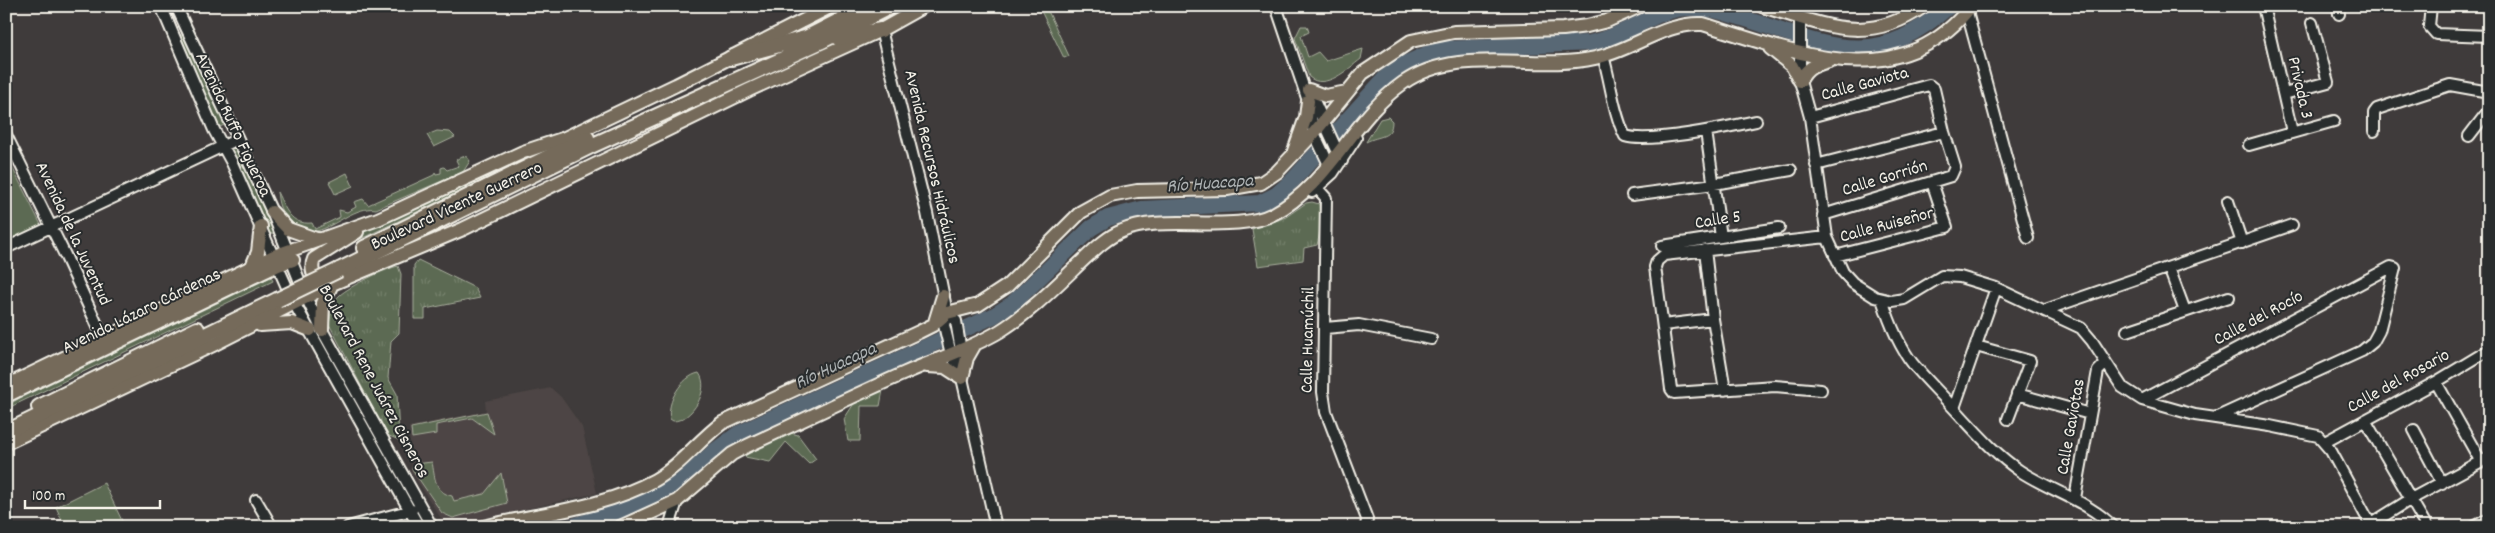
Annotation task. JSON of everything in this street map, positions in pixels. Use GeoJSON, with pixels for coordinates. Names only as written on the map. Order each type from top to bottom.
{"type":"FeatureCollection","features":[{"type":"Feature","properties":{"kind":"highway","name":"Boulevard Vicente Guerrero"},"geometry":{"type":"LineString","coordinates":[[814,39],[868,6]]}},
{"type":"Feature","properties":{"kind":"highway","name":"Boulevard Vicente Guerrero"},"geometry":{"type":"LineString","coordinates":[[6,432],[337,266],[814,39],[891,6]]}},
{"type":"Feature","properties":{"kind":"highway"},"geometry":{"type":"LineString","coordinates":[[731,58],[814,39],[881,30]]}},
{"type":"Feature","properties":{"kind":"highway","name":"Boulevard Vicente Guerrero"},"geometry":{"type":"LineString","coordinates":[[6,423],[276,296]]}},
{"type":"Feature","properties":{"kind":"main road","name":"Boulevard Vicente Guerrero"},"geometry":{"type":"LineString","coordinates":[[291,256],[319,240],[378,219],[523,152],[565,138],[731,58],[832,6]]}},
{"type":"Feature","properties":{"kind":"main road","name":"Boulevard Vicente Guerrero"},"geometry":{"type":"LineString","coordinates":[[6,443],[329,286],[463,229],[740,94],[881,30],[924,6]]}},
{"type":"Feature","properties":{"kind":"main road"},"geometry":{"type":"LineString","coordinates":[[483,527],[604,500],[655,480],[671,469],[700,440],[722,423],[978,305],[1007,286],[1063,229],[1095,203],[1110,196],[1137,191],[1244,187],[1261,183],[1277,172],[1292,157],[1323,123],[1362,73],[1382,59],[1418,39],[1454,32],[1563,29],[1587,26],[1607,21],[1640,6]]}},
{"type":"Feature","properties":{"kind":"main road"},"geometry":{"type":"LineString","coordinates":[[1762,6],[1800,20],[1829,26],[1867,30],[1888,26],[1910,16],[1924,6]]}},
{"type":"Feature","properties":{"kind":"main road"},"geometry":{"type":"LineString","coordinates":[[620,527],[677,501],[732,454],[747,446],[850,397],[924,366],[956,349],[975,344],[1020,317],[1102,242],[1122,230],[1142,225],[1241,221],[1270,215],[1298,197],[1330,169],[1371,113],[1401,84],[1431,69],[1471,62],[1558,62],[1603,56],[1662,31],[1688,23],[1703,24],[1830,60],[1866,62],[1909,53],[1937,39],[1969,9]]}},
{"type":"Feature","properties":{"kind":"main road"},"geometry":{"type":"LineString","coordinates":[[1762,42],[1792,66],[1800,81]]}},
{"type":"Feature","properties":{"kind":"main road"},"geometry":{"type":"LineString","coordinates":[[1800,81],[1810,67],[1830,60]]}},
{"type":"Feature","properties":{"kind":"main road"},"geometry":{"type":"LineString","coordinates":[[1292,157],[1306,117],[1309,96],[1325,96],[1347,92]]}},
{"type":"Feature","properties":{"kind":"main road"},"geometry":{"type":"LineString","coordinates":[[272,212],[288,229],[319,240]]}},
{"type":"Feature","properties":{"kind":"main road"},"geometry":{"type":"LineString","coordinates":[[246,328],[265,323],[282,322],[316,330],[329,286],[317,284],[311,264],[314,259],[378,219]]}},
{"type":"Feature","properties":{"kind":"main road"},"geometry":{"type":"LineString","coordinates":[[252,266],[258,252],[261,226]]}},
{"type":"Feature","properties":{"kind":"main road","name":"Avenida Lázaro Cárdenas"},"geometry":{"type":"LineString","coordinates":[[6,396],[252,266],[291,256]]}},
{"type":"Feature","properties":{"kind":"main road","name":"Avenida Lázaro Cárdenas"},"geometry":{"type":"LineString","coordinates":[[6,386],[105,343],[276,261]]}},
{"type":"Feature","properties":{"kind":"main road"},"geometry":{"type":"LineString","coordinates":[[943,296],[940,312],[945,321]]}},
{"type":"Feature","properties":{"kind":"main road"},"geometry":{"type":"LineString","coordinates":[[924,366],[945,367],[962,378],[967,358],[975,344]]}},
{"type":"Feature","properties":{"kind":"street","name":"Avenida Ruffo Figueroa"},"geometry":{"type":"LineString","coordinates":[[161,6],[276,261]]}},
{"type":"Feature","properties":{"kind":"street","name":"Avenida Ruffo Figueroa"},"geometry":{"type":"LineString","coordinates":[[176,6],[291,256]]}},
{"type":"Feature","properties":{"kind":"street"},"geometry":{"type":"LineString","coordinates":[[1278,6],[1309,96],[1340,157]]}},
{"type":"Feature","properties":{"kind":"street","name":"Privada 3"},"geometry":{"type":"LineString","coordinates":[[2249,145],[2292,132],[2263,6]]}},
{"type":"Feature","properties":{"kind":"street"},"geometry":{"type":"LineString","coordinates":[[2431,6],[2429,26],[2436,34],[2489,36]]}},
{"type":"Feature","properties":{"kind":"street"},"geometry":{"type":"LineString","coordinates":[[1969,9],[2028,238]]}},
{"type":"Feature","properties":{"kind":"street"},"geometry":{"type":"LineString","coordinates":[[1800,20],[1800,81],[1810,117],[1827,237],[1843,272],[1853,283],[1875,297],[1892,301],[1904,299],[1942,276],[1960,277],[1996,288],[2081,328],[2092,341],[2105,364],[2122,387],[2142,400],[2163,408],[2318,436],[2324,442],[2371,526],[2411,500],[2485,460],[2436,382]]}},
{"type":"Feature","properties":{"kind":"street"},"geometry":{"type":"LineString","coordinates":[[2284,94],[2328,82],[2312,23]]}},
{"type":"Feature","properties":{"kind":"street","name":"Avenida Recursos Hidráulicos"},"geometry":{"type":"LineString","coordinates":[[881,30],[927,213],[943,296],[945,321],[956,349],[996,527]]}},
{"type":"Feature","properties":{"kind":"street"},"geometry":{"type":"LineString","coordinates":[[1603,56],[1611,83],[1617,115],[1625,136],[1639,138],[1706,131],[1756,121]]}},
{"type":"Feature","properties":{"kind":"street","name":"Calle Gaviota"},"geometry":{"type":"LineString","coordinates":[[1810,117],[1929,84],[1934,89],[1944,132]]}},
{"type":"Feature","properties":{"kind":"street"},"geometry":{"type":"LineString","coordinates":[[2374,131],[2374,114],[2377,109],[2423,96],[2435,89],[2450,85],[2489,92]]}},
{"type":"Feature","properties":{"kind":"street"},"geometry":{"type":"LineString","coordinates":[[1270,215],[1299,202],[1317,188],[1330,169],[1314,133],[1309,96]]}},
{"type":"Feature","properties":{"kind":"street"},"geometry":{"type":"LineString","coordinates":[[2469,136],[2489,110]]}},
{"type":"Feature","properties":{"kind":"street"},"geometry":{"type":"LineString","coordinates":[[2292,132],[2334,121]]}},
{"type":"Feature","properties":{"kind":"street"},"geometry":{"type":"LineString","coordinates":[[1706,131],[1721,237]]}},
{"type":"Feature","properties":{"kind":"street"},"geometry":{"type":"LineString","coordinates":[[1816,165],[1944,132]]}},
{"type":"Feature","properties":{"kind":"street","name":"Calle Gorrión"},"geometry":{"type":"LineString","coordinates":[[1823,215],[1951,176],[1954,173],[1955,167],[1944,132]]}},
{"type":"Feature","properties":{"kind":"street","name":"Avenida de la Juventud"},"geometry":{"type":"LineString","coordinates":[[6,135],[51,226],[105,343]]}},
{"type":"Feature","properties":{"kind":"street"},"geometry":{"type":"LineString","coordinates":[[6,248],[238,139]]}},
{"type":"Feature","properties":{"kind":"street"},"geometry":{"type":"LineString","coordinates":[[1632,195],[1714,184],[1791,170]]}},
{"type":"Feature","properties":{"kind":"street","name":"Calle Ruiseñor"},"geometry":{"type":"LineString","coordinates":[[1835,256],[1947,227],[1932,182]]}},
{"type":"Feature","properties":{"kind":"street","name":"Calle Huamúchil"},"geometry":{"type":"LineString","coordinates":[[1317,188],[1326,198],[1323,392],[1326,412],[1367,523]]}},
{"type":"Feature","properties":{"kind":"street"},"geometry":{"type":"LineString","coordinates":[[2228,201],[2242,242]]}},
{"type":"Feature","properties":{"kind":"street"},"geometry":{"type":"LineString","coordinates":[[2045,310],[2292,225]]}},
{"type":"Feature","properties":{"kind":"street","name":"Calle 5"},"geometry":{"type":"LineString","coordinates":[[1662,246],[1779,228]]}},
{"type":"Feature","properties":{"kind":"street"},"geometry":{"type":"LineString","coordinates":[[1821,390],[1775,386],[1674,393],[1671,390],[1655,267],[1656,261],[1664,254],[1827,237]]}},
{"type":"Feature","properties":{"kind":"street"},"geometry":{"type":"LineString","coordinates":[[1705,250],[1713,319],[1725,390]]}},
{"type":"Feature","properties":{"kind":"street","name":"Boulevard Rene Juárez Cisneros"},"geometry":{"type":"LineString","coordinates":[[291,256],[300,300]]}},
{"type":"Feature","properties":{"kind":"street","name":"Boulevard Rene Juárez Cisneros"},"geometry":{"type":"LineString","coordinates":[[276,261],[432,527]]}},
{"type":"Feature","properties":{"kind":"street","name":"Calle del Rocío"},"geometry":{"type":"LineString","coordinates":[[2142,400],[2391,267],[2396,270],[2379,331],[2373,342],[2362,351],[2214,418]]}},
{"type":"Feature","properties":{"kind":"street"},"geometry":{"type":"LineString","coordinates":[[2169,268],[2185,311]]}},
{"type":"Feature","properties":{"kind":"street"},"geometry":{"type":"LineString","coordinates":[[1954,408],[1996,288]]}},
{"type":"Feature","properties":{"kind":"street"},"geometry":{"type":"LineString","coordinates":[[2127,331],[2229,297]]}},
{"type":"Feature","properties":{"kind":"street"},"geometry":{"type":"LineString","coordinates":[[1882,299],[1891,325],[1912,363],[1989,445],[2018,470],[2048,487],[2075,498],[2099,513],[2114,527]]}},
{"type":"Feature","properties":{"kind":"street"},"geometry":{"type":"LineString","coordinates":[[1662,325],[1713,319]]}},
{"type":"Feature","properties":{"kind":"street"},"geometry":{"type":"LineString","coordinates":[[1325,328],[1359,325],[1431,339]]}},
{"type":"Feature","properties":{"kind":"street","name":"Boulevard Rene Juárez Cisneros"},"geometry":{"type":"LineString","coordinates":[[316,330],[341,389],[412,510],[419,527]]}},
{"type":"Feature","properties":{"kind":"street"},"geometry":{"type":"LineString","coordinates":[[1976,346],[2030,361],[2008,418]]}},
{"type":"Feature","properties":{"kind":"street","name":"Calle del Rosario"},"geometry":{"type":"LineString","coordinates":[[2324,442],[2436,382],[2489,350]]}},
{"type":"Feature","properties":{"kind":"street","name":"Calle Gaviotas"},"geometry":{"type":"LineString","coordinates":[[2075,498],[2098,371],[2105,364]]}},
{"type":"Feature","properties":{"kind":"street"},"geometry":{"type":"LineString","coordinates":[[2018,394],[2090,414]]}},
{"type":"Feature","properties":{"kind":"street"},"geometry":{"type":"LineString","coordinates":[[2365,420],[2427,527]]}},
{"type":"Feature","properties":{"kind":"street"},"geometry":{"type":"LineString","coordinates":[[2414,430],[2442,483]]}},
{"type":"Feature","properties":{"kind":"street"},"geometry":{"type":"LineString","coordinates":[[256,500],[272,527]]}},
{"type":"Feature","properties":{"kind":"street"},"geometry":{"type":"LineString","coordinates":[[669,527],[677,501]]}},
{"type":"Feature","properties":{"kind":"street"},"geometry":{"type":"LineString","coordinates":[[348,527],[412,510]]}},
{"type":"Feature","properties":{"kind":"street"},"geometry":{"type":"LineString","coordinates":[[2474,527],[2489,519]]}},
{"type":"Feature","properties":{"kind":"shaded area"},"geometry":{"type":"Polygon","coordinates":[[[551,388],[561,397],[582,427],[597,493],[456,525],[444,523],[410,470],[412,465],[409,427],[486,411],[485,401],[551,388]]]}},
{"type":"Feature","properties":{"kind":"green space"},"geometry":{"type":"Polygon","coordinates":[[[1041,6],[1049,13],[1069,56],[1064,58],[1042,13],[1035,8],[1041,6]]]}},
{"type":"Feature","properties":{"kind":"green space"},"geometry":{"type":"Polygon","coordinates":[[[1301,26],[1307,26],[1309,32],[1301,36],[1308,57],[1318,52],[1326,61],[1363,49],[1361,59],[1336,77],[1322,82],[1315,81],[1309,77],[1295,38],[1301,26]]]}},
{"type":"Feature","properties":{"kind":"green space"},"geometry":{"type":"Polygon","coordinates":[[[184,34],[226,124],[218,128],[177,37],[184,34]]]}},
{"type":"Feature","properties":{"kind":"green space"},"geometry":{"type":"Polygon","coordinates":[[[1388,117],[1392,121],[1390,131],[1384,136],[1366,142],[1380,119],[1388,117]]]}},
{"type":"Feature","properties":{"kind":"green space"},"geometry":{"type":"Polygon","coordinates":[[[437,131],[450,132],[455,137],[434,147],[427,135],[437,131]]]}},
{"type":"Feature","properties":{"kind":"green space"},"geometry":{"type":"Polygon","coordinates":[[[237,146],[276,232],[268,235],[229,150],[237,146]]]}},
{"type":"Feature","properties":{"kind":"green space"},"geometry":{"type":"Polygon","coordinates":[[[537,150],[539,153],[344,247],[365,231],[537,150]]]}},
{"type":"Feature","properties":{"kind":"green space"},"geometry":{"type":"Polygon","coordinates":[[[6,155],[41,225],[6,242],[6,155]]]}},
{"type":"Feature","properties":{"kind":"green space"},"geometry":{"type":"Polygon","coordinates":[[[462,156],[467,157],[470,161],[463,172],[376,209],[365,209],[353,213],[321,230],[310,232],[300,229],[289,220],[279,204],[277,192],[286,210],[294,219],[305,223],[312,223],[315,229],[340,217],[339,210],[347,212],[356,207],[354,202],[363,199],[368,205],[434,175],[435,172],[436,174],[441,173],[441,168],[444,167],[447,170],[459,166],[456,160],[462,156]]]}},
{"type":"Feature","properties":{"kind":"green space"},"geometry":{"type":"Polygon","coordinates":[[[347,173],[353,186],[335,194],[329,182],[347,173]]]}},
{"type":"Feature","properties":{"kind":"green space"},"geometry":{"type":"Polygon","coordinates":[[[1306,203],[1319,204],[1320,230],[1317,245],[1304,248],[1303,260],[1258,266],[1252,229],[1286,217],[1306,203]]]}},
{"type":"Feature","properties":{"kind":"green space"},"geometry":{"type":"Polygon","coordinates":[[[418,260],[475,288],[480,298],[425,309],[425,319],[414,319],[414,265],[418,260]]]}},
{"type":"Feature","properties":{"kind":"green space"},"geometry":{"type":"Polygon","coordinates":[[[398,266],[401,274],[399,333],[391,341],[388,378],[397,394],[399,440],[387,435],[329,324],[334,304],[340,295],[368,278],[398,266]]]}},
{"type":"Feature","properties":{"kind":"green space"},"geometry":{"type":"Polygon","coordinates":[[[271,277],[273,281],[6,409],[6,406],[20,398],[271,277]]]}},
{"type":"Feature","properties":{"kind":"green space"},"geometry":{"type":"Polygon","coordinates":[[[699,373],[703,387],[698,403],[687,416],[673,421],[670,419],[669,412],[673,398],[681,384],[699,373]]]}},
{"type":"Feature","properties":{"kind":"green space"},"geometry":{"type":"Polygon","coordinates":[[[883,390],[880,406],[861,406],[860,441],[848,441],[844,419],[855,402],[883,390]]]}},
{"type":"Feature","properties":{"kind":"green space"},"geometry":{"type":"Polygon","coordinates":[[[487,412],[494,434],[472,418],[436,425],[436,434],[412,438],[411,428],[487,412]]]}},
{"type":"Feature","properties":{"kind":"green space"},"geometry":{"type":"Polygon","coordinates":[[[791,433],[798,435],[816,459],[809,464],[786,442],[770,462],[745,457],[745,453],[782,434],[791,433]]]}},
{"type":"Feature","properties":{"kind":"green space"},"geometry":{"type":"Polygon","coordinates":[[[432,462],[436,483],[442,491],[452,496],[454,501],[484,494],[501,473],[507,503],[453,518],[442,513],[412,469],[415,464],[432,462]]]}},
{"type":"Feature","properties":{"kind":"green space"},"geometry":{"type":"Polygon","coordinates":[[[104,483],[125,527],[65,527],[56,507],[104,483]]]}},
{"type":"Feature","properties":{"kind":"waterway","name":"Río Huacapa"},"geometry":{"type":"LineString","coordinates":[[570,527],[620,511],[659,495],[681,482],[715,451],[738,434],[993,316],[1012,304],[1091,228],[1108,218],[1142,209],[1260,203],[1276,195],[1293,180],[1386,77],[1405,64],[1427,54],[1446,49],[1590,43],[1613,36],[1668,11],[1694,8],[1726,13],[1829,45],[1852,48],[1875,46],[1898,39],[1923,26],[1949,6]]}}]}
